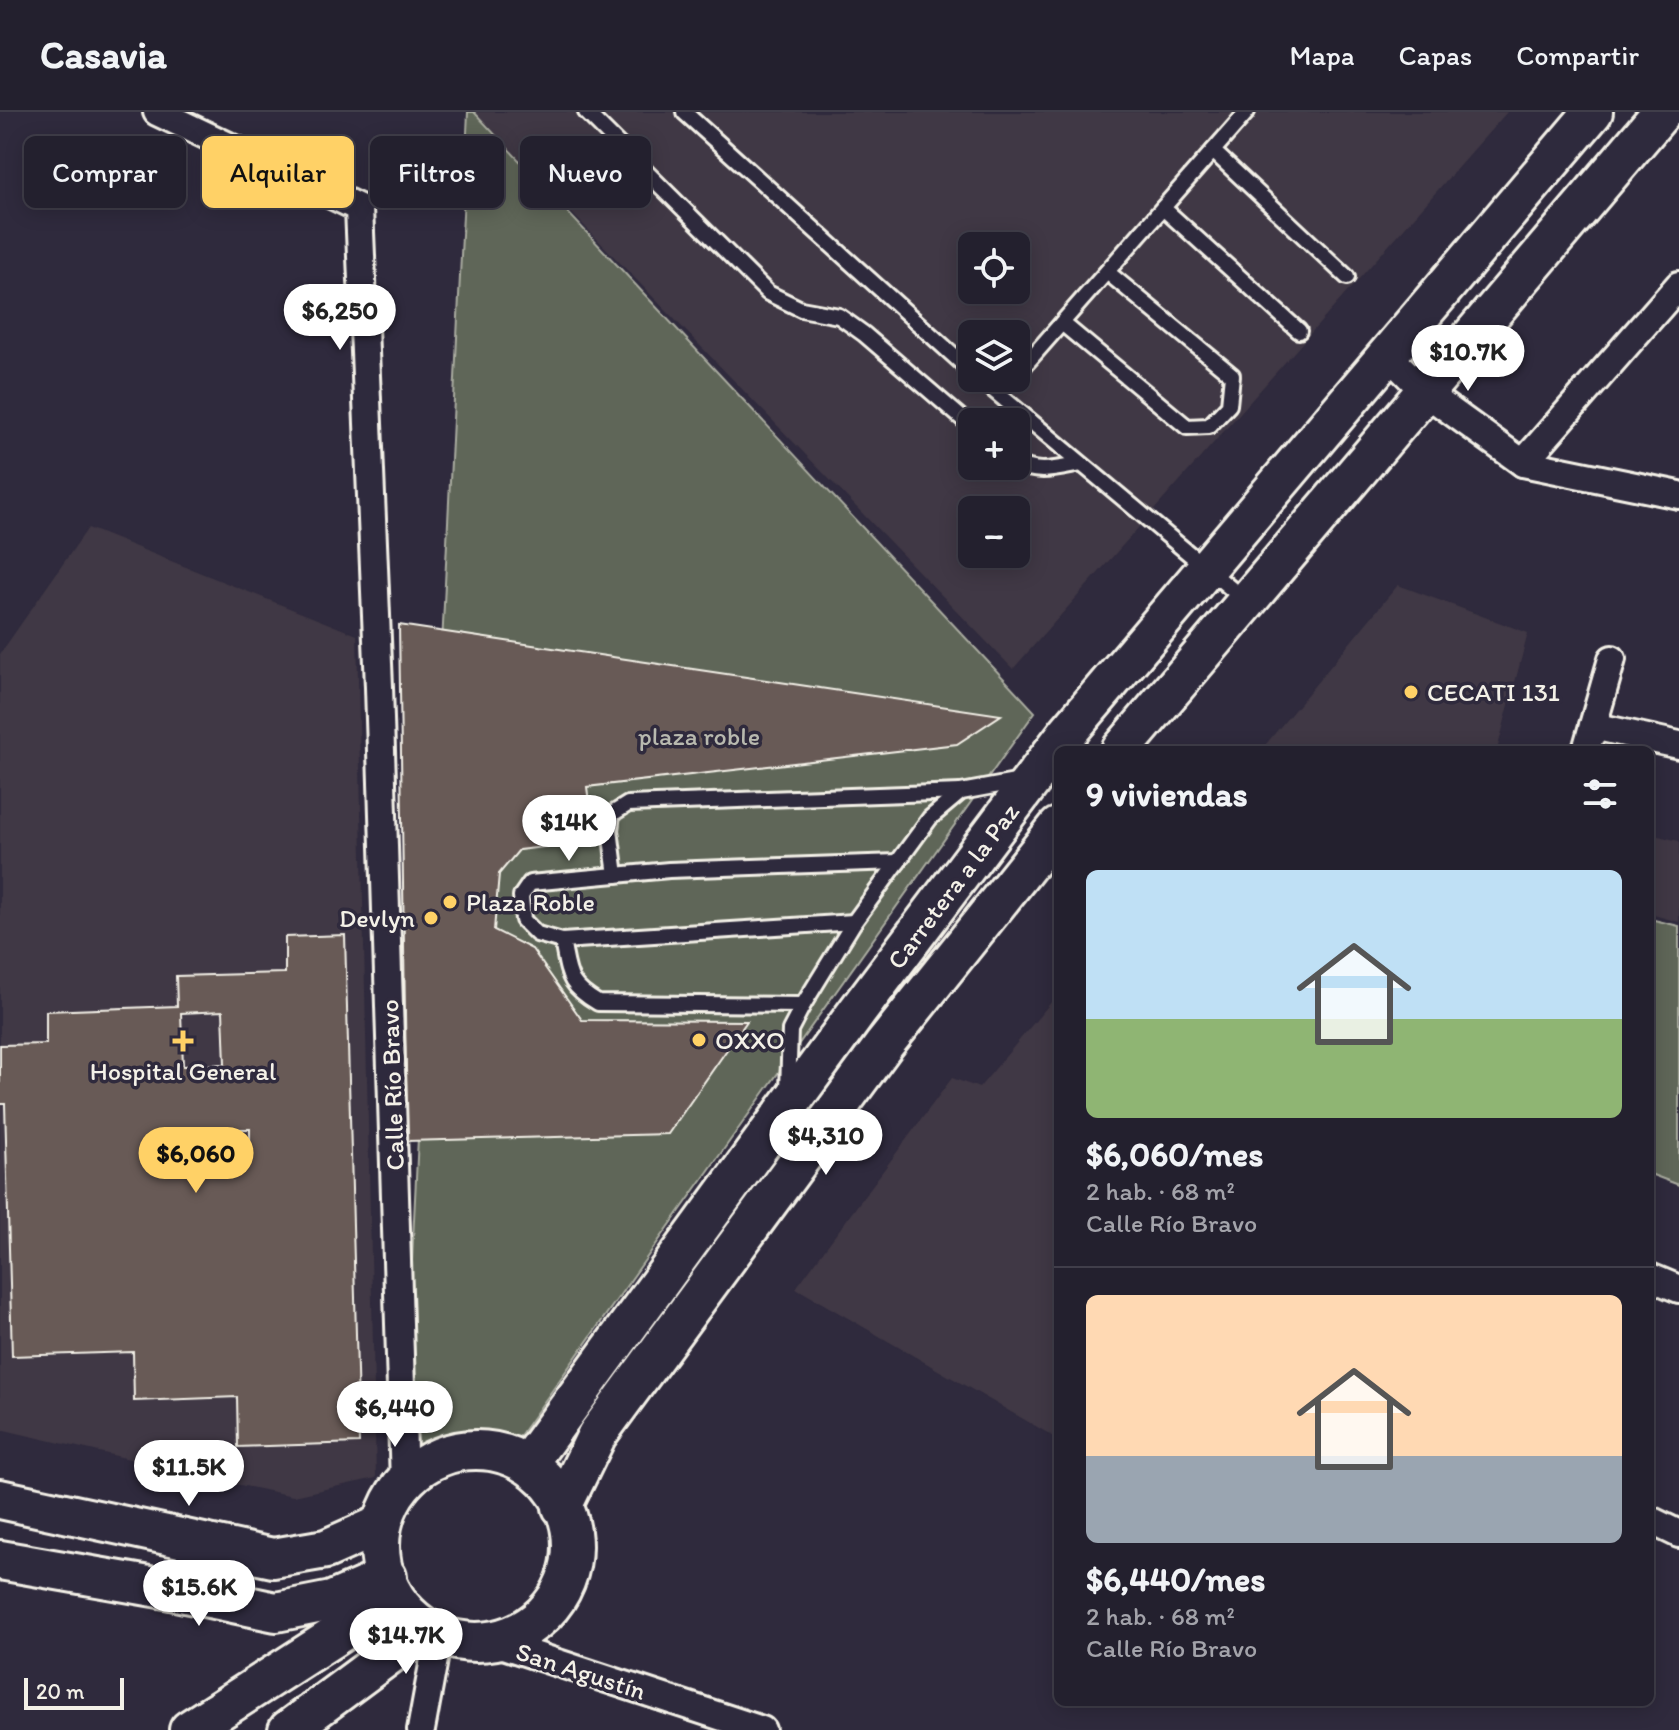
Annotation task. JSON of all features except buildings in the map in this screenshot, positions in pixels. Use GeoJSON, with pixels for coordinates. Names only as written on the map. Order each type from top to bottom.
{"type":"FeatureCollection","features":[{"type":"Feature","properties":{"kind":"main road","name":"Carretera a la Paz"},"geometry":{"type":"LineString","coordinates":[[1058,746],[1593,112]]}},
{"type":"Feature","properties":{"kind":"main road"},"geometry":{"type":"LineString","coordinates":[[1124,746],[1662,112]]}},
{"type":"Feature","properties":{"kind":"main road","name":"Carretera a la Paz"},"geometry":{"type":"LineString","coordinates":[[528,1463],[1054,751]]}},
{"type":"Feature","properties":{"kind":"main road","name":"Carretera a la Paz"},"geometry":{"type":"LineString","coordinates":[[562,1507],[597,1435],[884,1045],[1054,832]]}},
{"type":"Feature","properties":{"kind":"main road"},"geometry":{"type":"LineString","coordinates":[[479,1450],[508,1454],[528,1463],[548,1481],[570,1526],[572,1559],[562,1591],[549,1609],[523,1630],[491,1641],[466,1642],[432,1630],[391,1588],[381,1548],[380,1525],[392,1501],[417,1471],[446,1454],[479,1450]]}},
{"type":"Feature","properties":{"kind":"main road"},"geometry":{"type":"LineString","coordinates":[[0,1499],[273,1558],[326,1549],[380,1525]]}},
{"type":"Feature","properties":{"kind":"main road"},"geometry":{"type":"LineString","coordinates":[[0,1560],[276,1612],[391,1588]]}},
{"type":"Feature","properties":{"kind":"main road"},"geometry":{"type":"LineString","coordinates":[[189,1730],[391,1588]]}},
{"type":"Feature","properties":{"kind":"main road"},"geometry":{"type":"LineString","coordinates":[[288,1730],[432,1630]]}},
{"type":"Feature","properties":{"kind":"street","name":"Calle Río Bravo"},"geometry":{"type":"LineString","coordinates":[[157,112],[359,208],[379,687],[404,1483]]}},
{"type":"Feature","properties":{"kind":"street"},"geometry":{"type":"LineString","coordinates":[[1523,463],[1679,285]]}},
{"type":"Feature","properties":{"kind":"street"},"geometry":{"type":"LineString","coordinates":[[1387,354],[1426,393],[1523,463],[1679,495]]}},
{"type":"Feature","properties":{"kind":"street"},"geometry":{"type":"LineString","coordinates":[[1612,659],[1590,738],[1679,745]]}},
{"type":"Feature","properties":{"kind":"street"},"geometry":{"type":"LineString","coordinates":[[1654,1279],[1679,1289]]}},
{"type":"Feature","properties":{"kind":"street"},"geometry":{"type":"LineString","coordinates":[[1654,1522],[1679,1534]]}},
{"type":"Feature","properties":{"kind":"street"},"geometry":{"type":"LineString","coordinates":[[421,1730],[432,1630]]}},
{"type":"Feature","properties":{"kind":"street","name":"San Agustín"},"geometry":{"type":"LineString","coordinates":[[491,1641],[762,1730]]}},
{"type":"Feature","properties":{"kind":"lane"},"geometry":{"type":"LineString","coordinates":[[586,112],[768,293],[801,309],[839,316],[958,415]]}},
{"type":"Feature","properties":{"kind":"lane"},"geometry":{"type":"LineString","coordinates":[[684,112],[958,359]]}},
{"type":"Feature","properties":{"kind":"lane"},"geometry":{"type":"LineString","coordinates":[[1030,358],[1247,112]]}},
{"type":"Feature","properties":{"kind":"lane"},"geometry":{"type":"LineString","coordinates":[[1213,151],[1347,277]]}},
{"type":"Feature","properties":{"kind":"lane"},"geometry":{"type":"LineString","coordinates":[[1163,208],[1299,331]]}},
{"type":"Feature","properties":{"kind":"lane"},"geometry":{"type":"LineString","coordinates":[[1062,323],[1187,427],[1209,426],[1229,405],[1232,375],[1107,272]]}},
{"type":"Feature","properties":{"kind":"lane"},"geometry":{"type":"LineString","coordinates":[[995,392],[1247,603]]}},
{"type":"Feature","properties":{"kind":"lane"},"geometry":{"type":"LineString","coordinates":[[1030,468],[1046,471],[1081,464]]}},
{"type":"Feature","properties":{"kind":"lane"},"geometry":{"type":"LineString","coordinates":[[616,875],[610,830],[612,814],[628,804],[961,792],[1033,779]]}},
{"type":"Feature","properties":{"kind":"lane"},"geometry":{"type":"LineString","coordinates":[[788,1107],[790,1030],[803,1005],[854,922],[930,818],[961,792]]}},
{"type":"Feature","properties":{"kind":"lane"},"geometry":{"type":"LineString","coordinates":[[854,922],[562,941],[537,934],[523,920],[521,896],[530,883],[669,870],[898,862]]}},
{"type":"Feature","properties":{"kind":"lane"},"geometry":{"type":"LineString","coordinates":[[562,941],[571,980],[583,994],[598,1003],[803,1005]]}},
{"type":"Feature","properties":{"kind":"shaded area"},"geometry":{"type":"Polygon","coordinates":[[[474,112],[1507,112],[1013,669],[567,208],[651,208],[651,136],[520,136],[520,160],[504,143],[504,136],[497,136],[474,112]]]}},
{"type":"Feature","properties":{"kind":"shaded area","name":"Hospital General"},"geometry":{"type":"Polygon","coordinates":[[[88,528],[357,635],[376,1478],[293,1496],[235,1484],[165,1487],[164,1467],[0,1429],[0,654],[88,528]]]}},
{"type":"Feature","properties":{"kind":"shaded area","name":"CECATI 131"},"geometry":{"type":"Polygon","coordinates":[[[1398,585],[1528,633],[1498,746],[1264,746],[1398,585]]]}},
{"type":"Feature","properties":{"kind":"shaded area"},"geometry":{"type":"Polygon","coordinates":[[[1654,835],[1679,841],[1679,922],[1654,915],[1654,835]]]}},
{"type":"Feature","properties":{"kind":"shaded area"},"geometry":{"type":"Polygon","coordinates":[[[1054,999],[1054,1437],[796,1288],[952,1078],[979,1088],[1054,999]]]}},
{"type":"Feature","properties":{"kind":"green space","name":"plaza roble"},"geometry":{"type":"Polygon","coordinates":[[[468,112],[474,112],[496,136],[467,136],[468,112]]]}},
{"type":"Feature","properties":{"kind":"green space","name":"plaza roble"},"geometry":{"type":"Polygon","coordinates":[[[504,144],[520,161],[520,208],[564,208],[1035,712],[519,1437],[403,1445],[463,208],[504,208],[504,144]]]}},
{"type":"Feature","properties":{"kind":"green space"},"geometry":{"type":"Polygon","coordinates":[[[1654,920],[1679,926],[1679,1185],[1654,1176],[1654,920]]]}},
{"type":"Feature","properties":{"kind":"place","name":"CECATI 131"},"geometry":{"type":"Point","coordinates":[1411,692]}},
{"type":"Feature","properties":{"kind":"place","name":"Plaza Roble"},"geometry":{"type":"Point","coordinates":[450,902]}},
{"type":"Feature","properties":{"kind":"place","name":"Devlyn"},"geometry":{"type":"Point","coordinates":[431,918]}},
{"type":"Feature","properties":{"kind":"place","name":"OXXO"},"geometry":{"type":"Point","coordinates":[699,1040]}},
{"type":"Feature","properties":{"kind":"place","name":"Hospital General"},"geometry":{"type":"Point","coordinates":[183,1041]}}]}
